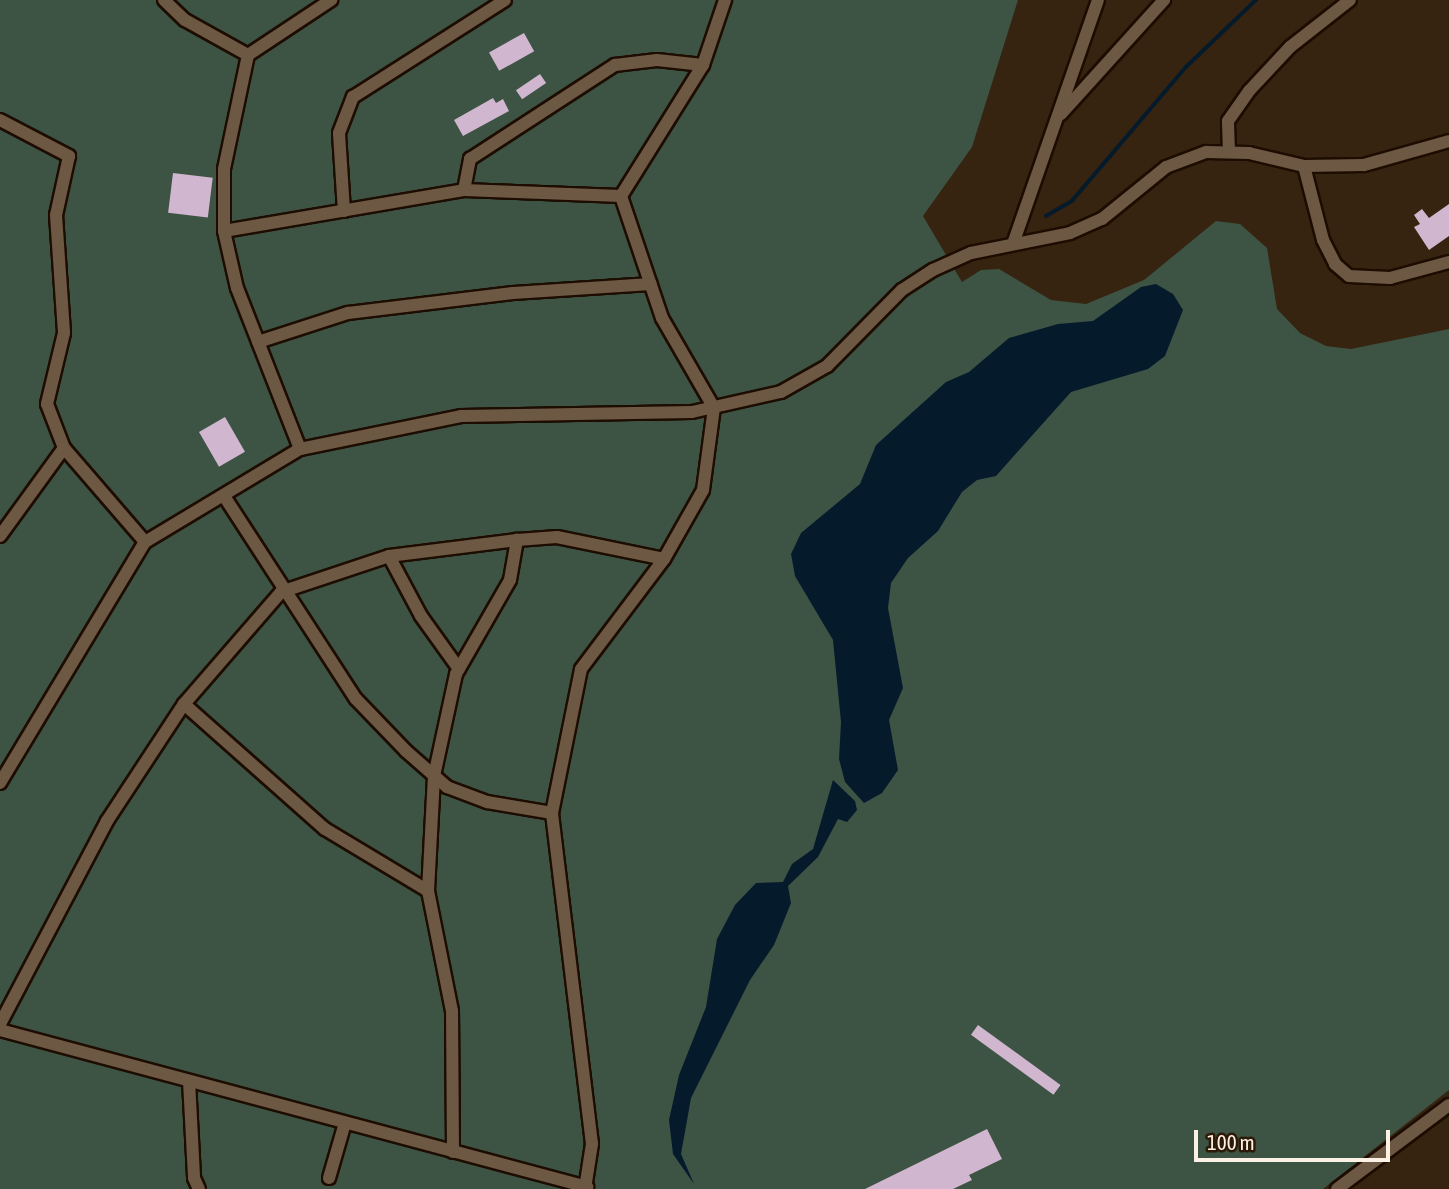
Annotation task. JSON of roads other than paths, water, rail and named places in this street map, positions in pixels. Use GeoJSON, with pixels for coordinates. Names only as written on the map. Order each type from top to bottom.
{"type":"FeatureCollection","features":[{"type":"Feature","properties":{"kind":"street"},"geometry":{"type":"LineString","coordinates":[[164,0],[185,20],[248,55]]}},
{"type":"Feature","properties":{"kind":"street"},"geometry":{"type":"LineString","coordinates":[[300,449],[237,288],[224,231],[224,169],[248,55],[331,0]]}},
{"type":"Feature","properties":{"kind":"street"},"geometry":{"type":"LineString","coordinates":[[344,211],[339,133],[353,97],[505,0]]}},
{"type":"Feature","properties":{"kind":"street"},"geometry":{"type":"LineString","coordinates":[[621,195],[703,65],[725,0]]}},
{"type":"Feature","properties":{"kind":"street"},"geometry":{"type":"LineString","coordinates":[[1013,244],[1098,0]]}},
{"type":"Feature","properties":{"kind":"street"},"geometry":{"type":"LineString","coordinates":[[1056,120],[1164,0]]}},
{"type":"Feature","properties":{"kind":"street"},"geometry":{"type":"LineString","coordinates":[[1229,152],[1228,121],[1249,91],[1290,47],[1350,0]]}},
{"type":"Feature","properties":{"kind":"street"},"geometry":{"type":"LineString","coordinates":[[464,190],[470,159],[615,65],[657,60],[703,65]]}},
{"type":"Feature","properties":{"kind":"street"},"geometry":{"type":"LineString","coordinates":[[0,120],[69,156],[56,215],[64,333],[47,404],[64,448],[145,542]]}},
{"type":"Feature","properties":{"kind":"street"},"geometry":{"type":"LineString","coordinates":[[0,783],[145,542],[300,449],[461,416],[713,408],[781,392],[827,366],[902,290],[925,275],[971,253],[1102,219],[1166,167],[1206,152],[1229,152],[1304,166],[1364,165],[1449,141]]}},
{"type":"Feature","properties":{"kind":"street"},"geometry":{"type":"LineString","coordinates":[[1304,166],[1323,240],[1335,264],[1349,275],[1390,278],[1449,262]]}},
{"type":"Feature","properties":{"kind":"street"},"geometry":{"type":"LineString","coordinates":[[224,231],[464,190],[621,195]]}},
{"type":"Feature","properties":{"kind":"street"},"geometry":{"type":"LineString","coordinates":[[0,1030],[586,1188],[592,1144],[552,813],[581,669],[664,559],[703,490],[713,408],[662,318],[621,195]]}},
{"type":"Feature","properties":{"kind":"street"},"geometry":{"type":"LineString","coordinates":[[258,342],[348,313],[513,293],[651,284]]}},
{"type":"Feature","properties":{"kind":"street"},"geometry":{"type":"LineString","coordinates":[[0,536],[64,448]]}},
{"type":"Feature","properties":{"kind":"street"},"geometry":{"type":"LineString","coordinates":[[224,496],[281,592],[356,699],[434,776],[447,787],[487,802],[552,813]]}},
{"type":"Feature","properties":{"kind":"street"},"geometry":{"type":"LineString","coordinates":[[0,1024],[107,821],[184,704],[281,592],[389,555],[517,540],[557,537],[664,559]]}},
{"type":"Feature","properties":{"kind":"street"},"geometry":{"type":"LineString","coordinates":[[453,1152],[452,1011],[428,891],[434,776],[459,669],[510,580],[517,540]]}},
{"type":"Feature","properties":{"kind":"street"},"geometry":{"type":"LineString","coordinates":[[389,555],[421,616],[459,669]]}},
{"type":"Feature","properties":{"kind":"street"},"geometry":{"type":"LineString","coordinates":[[184,704],[325,829],[428,891]]}},
{"type":"Feature","properties":{"kind":"street"},"geometry":{"type":"LineString","coordinates":[[189,1081],[194,1178],[199,1189]]}},
{"type":"Feature","properties":{"kind":"street"},"geometry":{"type":"LineString","coordinates":[[1337,1189],[1449,1105]]}},
{"type":"Feature","properties":{"kind":"street"},"geometry":{"type":"LineString","coordinates":[[329,1178],[345,1123]]}},
{"type":"Feature","properties":{"kind":"water"},"geometry":{"type":"Polygon","coordinates":[[[1156,284],[1173,294],[1183,310],[1165,356],[1148,369],[1071,392],[996,476],[977,480],[962,492],[938,531],[908,558],[891,583],[888,608],[903,688],[889,720],[898,770],[882,793],[864,803],[845,782],[839,759],[841,722],[833,640],[795,576],[791,554],[801,533],[860,484],[876,445],[946,382],[969,372],[1009,338],[1058,324],[1093,321],[1141,287],[1156,284]]]}},
{"type":"Feature","properties":{"kind":"water"},"geometry":{"type":"Polygon","coordinates":[[[833,780],[855,801],[857,810],[847,822],[838,819],[818,857],[788,886],[791,903],[774,945],[750,980],[691,1098],[681,1154],[694,1184],[673,1154],[669,1120],[679,1075],[706,1007],[717,939],[735,905],[756,883],[783,882],[792,864],[813,849],[833,780]]]}},
{"type":"Feature","properties":{"kind":"waterway"},"geometry":{"type":"LineString","coordinates":[[1046,216],[1072,201],[1186,67],[1256,0]]}}]}
